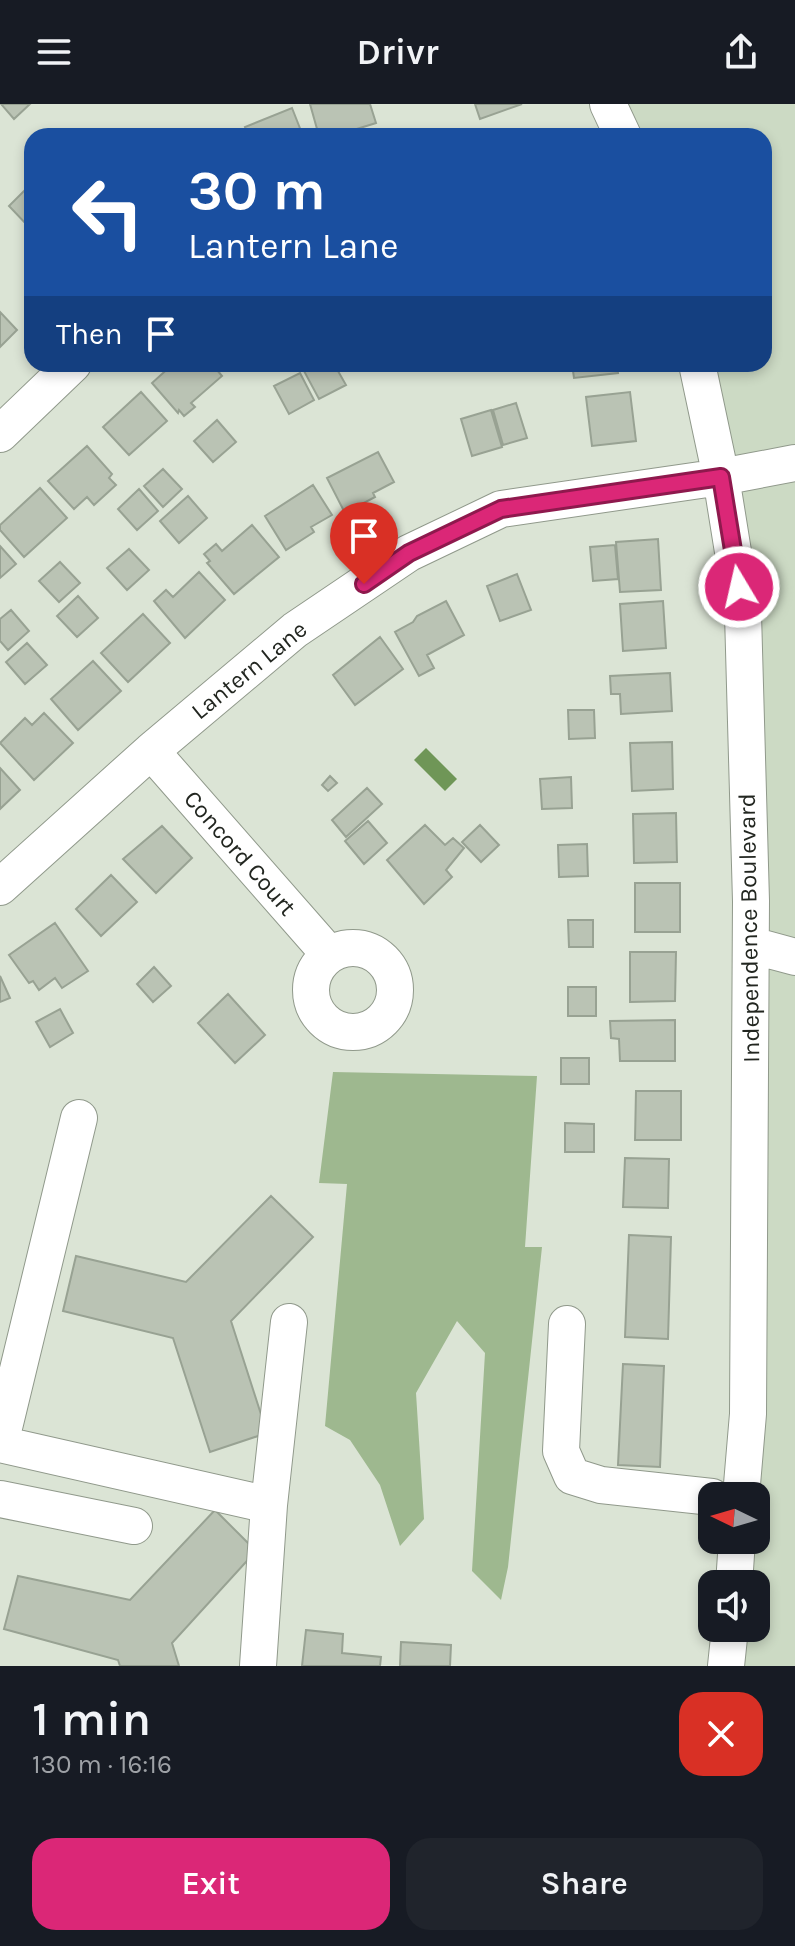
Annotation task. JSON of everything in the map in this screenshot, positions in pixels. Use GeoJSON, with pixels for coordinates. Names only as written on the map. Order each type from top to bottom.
{"type":"FeatureCollection","features":[{"type":"Feature","properties":{"kind":"street"},"geometry":{"type":"LineString","coordinates":[[608,104],[619,128]]}},
{"type":"Feature","properties":{"kind":"street"},"geometry":{"type":"LineString","coordinates":[[0,434],[65,372]]}},
{"type":"Feature","properties":{"kind":"street","name":"Independence Boulevard"},"geometry":{"type":"LineString","coordinates":[[699,372],[721,477],[743,614],[751,945],[748,1414],[742,1482]]}},
{"type":"Feature","properties":{"kind":"street","name":"Lantern Lane"},"geometry":{"type":"LineString","coordinates":[[0,887],[151,751],[295,630],[422,546],[501,509],[795,463]]}},
{"type":"Feature","properties":{"kind":"street","name":"Concord Court"},"geometry":{"type":"LineString","coordinates":[[151,751],[329,954]]}},
{"type":"Feature","properties":{"kind":"street"},"geometry":{"type":"LineString","coordinates":[[751,945],[795,957]]}},
{"type":"Feature","properties":{"kind":"street"},"geometry":{"type":"LineString","coordinates":[[79,1118],[0,1444],[269,1505]]}},
{"type":"Feature","properties":{"kind":"street"},"geometry":{"type":"LineString","coordinates":[[258,1666],[269,1505],[289,1322]]}},
{"type":"Feature","properties":{"kind":"street"},"geometry":{"type":"LineString","coordinates":[[567,1324],[561,1451],[572,1476],[601,1485],[698,1495]]}},
{"type":"Feature","properties":{"kind":"street"},"geometry":{"type":"LineString","coordinates":[[0,1499],[134,1526]]}},
{"type":"Feature","properties":{"kind":"street"},"geometry":{"type":"LineString","coordinates":[[726,1666],[729,1642]]}},
{"type":"Feature","properties":{"kind":"shaded area"},"geometry":{"type":"Polygon","coordinates":[[[608,104],[795,104],[795,1666],[726,1666],[729,1642],[770,1642],[770,1570],[735,1570],[736,1554],[770,1554],[770,1482],[755,1482],[743,614],[698,372],[772,372],[772,128],[619,128],[608,104]]]}},
{"type":"Feature","properties":{"kind":"shaded area"},"geometry":{"type":"Polygon","coordinates":[[[426,748],[457,779],[445,791],[414,760],[426,748]]]}},
{"type":"Feature","properties":{"kind":"shaded area"},"geometry":{"type":"Polygon","coordinates":[[[333,1072],[537,1076],[525,1247],[542,1247],[508,1567],[501,1600],[472,1571],[485,1353],[457,1321],[416,1393],[424,1519],[400,1546],[380,1485],[350,1440],[325,1426],[347,1184],[319,1183],[333,1072]]]}},
{"type":"Feature","properties":{"kind":"building"},"geometry":{"type":"Polygon","coordinates":[[[1,104],[30,104],[14,119],[1,104]]]}},
{"type":"Feature","properties":{"kind":"building"},"geometry":{"type":"Polygon","coordinates":[[[310,104],[370,104],[376,123],[360,128],[317,128],[310,104]]]}},
{"type":"Feature","properties":{"kind":"building"},"geometry":{"type":"Polygon","coordinates":[[[475,104],[522,104],[480,119],[475,104]]]}},
{"type":"Feature","properties":{"kind":"building"},"geometry":{"type":"Polygon","coordinates":[[[292,108],[300,128],[245,128],[292,108]]]}},
{"type":"Feature","properties":{"kind":"building"},"geometry":{"type":"Polygon","coordinates":[[[24,191],[24,222],[9,206],[24,191]]]}},
{"type":"Feature","properties":{"kind":"building"},"geometry":{"type":"Polygon","coordinates":[[[0,312],[17,330],[0,347],[0,312]]]}},
{"type":"Feature","properties":{"kind":"building"},"geometry":{"type":"Polygon","coordinates":[[[164,372],[219,372],[222,376],[191,403],[195,407],[184,416],[152,383],[164,372]]]}},
{"type":"Feature","properties":{"kind":"building"},"geometry":{"type":"Polygon","coordinates":[[[305,372],[339,372],[346,385],[319,399],[305,372]]]}},
{"type":"Feature","properties":{"kind":"building"},"geometry":{"type":"Polygon","coordinates":[[[573,372],[618,372],[618,373],[574,378],[573,372]]]}},
{"type":"Feature","properties":{"kind":"building"},"geometry":{"type":"Polygon","coordinates":[[[300,373],[314,400],[289,414],[274,386],[300,373]]]}},
{"type":"Feature","properties":{"kind":"building"},"geometry":{"type":"Polygon","coordinates":[[[141,392],[167,421],[129,455],[103,427],[141,392]]]}},
{"type":"Feature","properties":{"kind":"building"},"geometry":{"type":"Polygon","coordinates":[[[630,392],[636,441],[592,446],[586,397],[630,392]]]}},
{"type":"Feature","properties":{"kind":"building"},"geometry":{"type":"Polygon","coordinates":[[[516,403],[527,438],[503,445],[493,410],[516,403]]]}},
{"type":"Feature","properties":{"kind":"building"},"geometry":{"type":"Polygon","coordinates":[[[491,410],[502,447],[472,456],[461,419],[491,410]]]}},
{"type":"Feature","properties":{"kind":"building"},"geometry":{"type":"Polygon","coordinates":[[[217,420],[236,442],[213,462],[194,441],[217,420]]]}},
{"type":"Feature","properties":{"kind":"building"},"geometry":{"type":"Polygon","coordinates":[[[87,446],[112,474],[109,478],[116,485],[94,505],[87,497],[74,509],[48,481],[87,446]]]}},
{"type":"Feature","properties":{"kind":"building"},"geometry":{"type":"Polygon","coordinates":[[[378,452],[394,482],[373,493],[375,497],[345,513],[327,478],[378,452]]]}},
{"type":"Feature","properties":{"kind":"building"},"geometry":{"type":"Polygon","coordinates":[[[163,469],[182,489],[163,507],[144,486],[163,469]]]}},
{"type":"Feature","properties":{"kind":"building"},"geometry":{"type":"Polygon","coordinates":[[[313,485],[332,515],[311,527],[314,532],[286,550],[265,516],[313,485]]]}},
{"type":"Feature","properties":{"kind":"building"},"geometry":{"type":"Polygon","coordinates":[[[40,488],[67,518],[24,557],[0,530],[0,525],[40,488]]]}},
{"type":"Feature","properties":{"kind":"building"},"geometry":{"type":"Polygon","coordinates":[[[139,489],[158,511],[137,530],[118,509],[139,489]]]}},
{"type":"Feature","properties":{"kind":"building"},"geometry":{"type":"Polygon","coordinates":[[[188,496],[207,518],[179,543],[160,521],[188,496]]]}},
{"type":"Feature","properties":{"kind":"building"},"geometry":{"type":"Polygon","coordinates":[[[252,525],[279,557],[234,594],[207,563],[210,561],[204,554],[216,544],[222,551],[252,525]]]}},
{"type":"Feature","properties":{"kind":"building"},"geometry":{"type":"Polygon","coordinates":[[[658,539],[661,590],[620,592],[616,542],[658,539]]]}},
{"type":"Feature","properties":{"kind":"building"},"geometry":{"type":"Polygon","coordinates":[[[615,545],[618,579],[593,581],[590,547],[615,545]]]}},
{"type":"Feature","properties":{"kind":"building"},"geometry":{"type":"Polygon","coordinates":[[[0,546],[16,564],[0,578],[0,546]]]}},
{"type":"Feature","properties":{"kind":"building"},"geometry":{"type":"Polygon","coordinates":[[[129,549],[149,570],[127,590],[107,568],[129,549]]]}},
{"type":"Feature","properties":{"kind":"building"},"geometry":{"type":"Polygon","coordinates":[[[60,562],[80,583],[59,602],[39,581],[60,562]]]}},
{"type":"Feature","properties":{"kind":"building"},"geometry":{"type":"Polygon","coordinates":[[[199,572],[225,600],[185,638],[154,601],[166,590],[173,597],[199,572]]]}},
{"type":"Feature","properties":{"kind":"building"},"geometry":{"type":"Polygon","coordinates":[[[517,574],[531,610],[500,621],[487,586],[517,574]]]}},
{"type":"Feature","properties":{"kind":"building"},"geometry":{"type":"Polygon","coordinates":[[[78,596],[98,618],[77,637],[57,616],[78,596]]]}},
{"type":"Feature","properties":{"kind":"building"},"geometry":{"type":"Polygon","coordinates":[[[446,601],[464,635],[427,655],[434,668],[419,676],[395,632],[446,601]]]}},
{"type":"Feature","properties":{"kind":"building"},"geometry":{"type":"Polygon","coordinates":[[[663,601],[666,648],[623,651],[620,604],[663,601]]]}},
{"type":"Feature","properties":{"kind":"building"},"geometry":{"type":"Polygon","coordinates":[[[11,610],[29,631],[8,650],[0,641],[0,619],[11,610]]]}},
{"type":"Feature","properties":{"kind":"building"},"geometry":{"type":"Polygon","coordinates":[[[143,614],[170,643],[128,682],[101,653],[143,614]]]}},
{"type":"Feature","properties":{"kind":"building"},"geometry":{"type":"Polygon","coordinates":[[[380,637],[403,669],[355,705],[333,675],[380,637]]]}},
{"type":"Feature","properties":{"kind":"building"},"geometry":{"type":"Polygon","coordinates":[[[27,643],[47,665],[25,684],[6,662],[27,643]]]}},
{"type":"Feature","properties":{"kind":"building"},"geometry":{"type":"Polygon","coordinates":[[[93,661],[121,691],[78,730],[51,699],[93,661]]]}},
{"type":"Feature","properties":{"kind":"building"},"geometry":{"type":"Polygon","coordinates":[[[670,673],[672,711],[621,714],[620,694],[611,694],[610,676],[670,673]]]}},
{"type":"Feature","properties":{"kind":"building"},"geometry":{"type":"Polygon","coordinates":[[[568,710],[594,710],[595,738],[569,739],[568,710]]]}},
{"type":"Feature","properties":{"kind":"building"},"geometry":{"type":"Polygon","coordinates":[[[44,713],[73,743],[34,780],[0,743],[25,718],[32,725],[44,713]]]}},
{"type":"Feature","properties":{"kind":"building"},"geometry":{"type":"Polygon","coordinates":[[[672,742],[673,789],[632,791],[630,743],[672,742]]]}},
{"type":"Feature","properties":{"kind":"building"},"geometry":{"type":"Polygon","coordinates":[[[0,768],[20,790],[0,809],[0,768]]]}},
{"type":"Feature","properties":{"kind":"building"},"geometry":{"type":"Polygon","coordinates":[[[330,776],[337,783],[328,791],[322,785],[330,776]]]}},
{"type":"Feature","properties":{"kind":"building"},"geometry":{"type":"Polygon","coordinates":[[[571,777],[572,808],[542,809],[540,779],[571,777]]]}},
{"type":"Feature","properties":{"kind":"building"},"geometry":{"type":"Polygon","coordinates":[[[367,788],[382,804],[346,837],[332,820],[367,788]]]}},
{"type":"Feature","properties":{"kind":"building"},"geometry":{"type":"Polygon","coordinates":[[[676,813],[677,862],[634,863],[633,814],[676,813]]]}},
{"type":"Feature","properties":{"kind":"building"},"geometry":{"type":"Polygon","coordinates":[[[368,821],[387,843],[364,864],[345,841],[368,821]]]}},
{"type":"Feature","properties":{"kind":"building"},"geometry":{"type":"Polygon","coordinates":[[[425,825],[445,845],[453,838],[464,848],[446,870],[452,877],[424,904],[387,860],[425,825]]]}},
{"type":"Feature","properties":{"kind":"building"},"geometry":{"type":"Polygon","coordinates":[[[480,825],[499,845],[481,862],[462,842],[480,825]]]}},
{"type":"Feature","properties":{"kind":"building"},"geometry":{"type":"Polygon","coordinates":[[[162,826],[192,858],[156,893],[123,859],[162,826]]]}},
{"type":"Feature","properties":{"kind":"building"},"geometry":{"type":"Polygon","coordinates":[[[587,844],[588,876],[559,877],[558,845],[587,844]]]}},
{"type":"Feature","properties":{"kind":"building"},"geometry":{"type":"Polygon","coordinates":[[[111,875],[137,902],[101,936],[76,909],[111,875]]]}},
{"type":"Feature","properties":{"kind":"building"},"geometry":{"type":"Polygon","coordinates":[[[635,883],[680,883],[680,932],[635,932],[635,883]]]}},
{"type":"Feature","properties":{"kind":"building"},"geometry":{"type":"Polygon","coordinates":[[[568,920],[593,920],[593,947],[569,947],[568,920]]]}},
{"type":"Feature","properties":{"kind":"building"},"geometry":{"type":"Polygon","coordinates":[[[55,923],[88,971],[62,988],[55,978],[39,990],[33,981],[29,983],[9,955],[55,923]]]}},
{"type":"Feature","properties":{"kind":"building"},"geometry":{"type":"Polygon","coordinates":[[[630,952],[676,952],[675,1001],[630,1002],[630,952]]]}},
{"type":"Feature","properties":{"kind":"building"},"geometry":{"type":"Polygon","coordinates":[[[154,967],[171,986],[153,1002],[137,984],[154,967]]]}},
{"type":"Feature","properties":{"kind":"building"},"geometry":{"type":"Polygon","coordinates":[[[0,976],[10,998],[0,1002],[0,976]]]}},
{"type":"Feature","properties":{"kind":"building"},"geometry":{"type":"Polygon","coordinates":[[[568,987],[596,987],[596,1016],[568,1016],[568,987]]]}},
{"type":"Feature","properties":{"kind":"building"},"geometry":{"type":"Polygon","coordinates":[[[228,994],[265,1035],[235,1063],[198,1023],[228,994]]]}},
{"type":"Feature","properties":{"kind":"building"},"geometry":{"type":"Polygon","coordinates":[[[60,1009],[73,1033],[50,1047],[36,1022],[60,1009]]]}},
{"type":"Feature","properties":{"kind":"building"},"geometry":{"type":"Polygon","coordinates":[[[675,1020],[675,1061],[620,1061],[619,1039],[611,1038],[610,1021],[675,1020]]]}},
{"type":"Feature","properties":{"kind":"building"},"geometry":{"type":"Polygon","coordinates":[[[561,1058],[589,1058],[589,1084],[561,1084],[561,1058]]]}},
{"type":"Feature","properties":{"kind":"building"},"geometry":{"type":"Polygon","coordinates":[[[636,1091],[681,1091],[681,1140],[635,1140],[636,1091]]]}},
{"type":"Feature","properties":{"kind":"building"},"geometry":{"type":"Polygon","coordinates":[[[565,1123],[594,1124],[594,1152],[565,1152],[565,1123]]]}},
{"type":"Feature","properties":{"kind":"building"},"geometry":{"type":"Polygon","coordinates":[[[625,1158],[669,1159],[668,1208],[623,1207],[625,1158]]]}},
{"type":"Feature","properties":{"kind":"building"},"geometry":{"type":"Polygon","coordinates":[[[271,1196],[313,1237],[231,1321],[267,1433],[210,1452],[173,1338],[63,1311],[76,1256],[186,1282],[271,1196]]]}},
{"type":"Feature","properties":{"kind":"building"},"geometry":{"type":"Polygon","coordinates":[[[629,1235],[671,1237],[668,1339],[625,1337],[629,1235]]]}},
{"type":"Feature","properties":{"kind":"building"},"geometry":{"type":"Polygon","coordinates":[[[623,1364],[664,1366],[660,1467],[618,1465],[623,1364]]]}},
{"type":"Feature","properties":{"kind":"building"},"geometry":{"type":"Polygon","coordinates":[[[215,1510],[256,1551],[172,1643],[179,1666],[120,1666],[118,1660],[4,1629],[18,1576],[130,1600],[215,1510]]]}},
{"type":"Feature","properties":{"kind":"building"},"geometry":{"type":"Polygon","coordinates":[[[306,1630],[343,1634],[342,1653],[381,1657],[380,1666],[302,1666],[306,1630]]]}},
{"type":"Feature","properties":{"kind":"building"},"geometry":{"type":"Polygon","coordinates":[[[401,1642],[451,1645],[450,1666],[400,1666],[401,1642]]]}},
{"type":"Feature","properties":{"kind":"route"},"geometry":{"type":"LineString","coordinates":[[364,584],[409,553],[501,509],[721,477],[739,587]]}}]}
